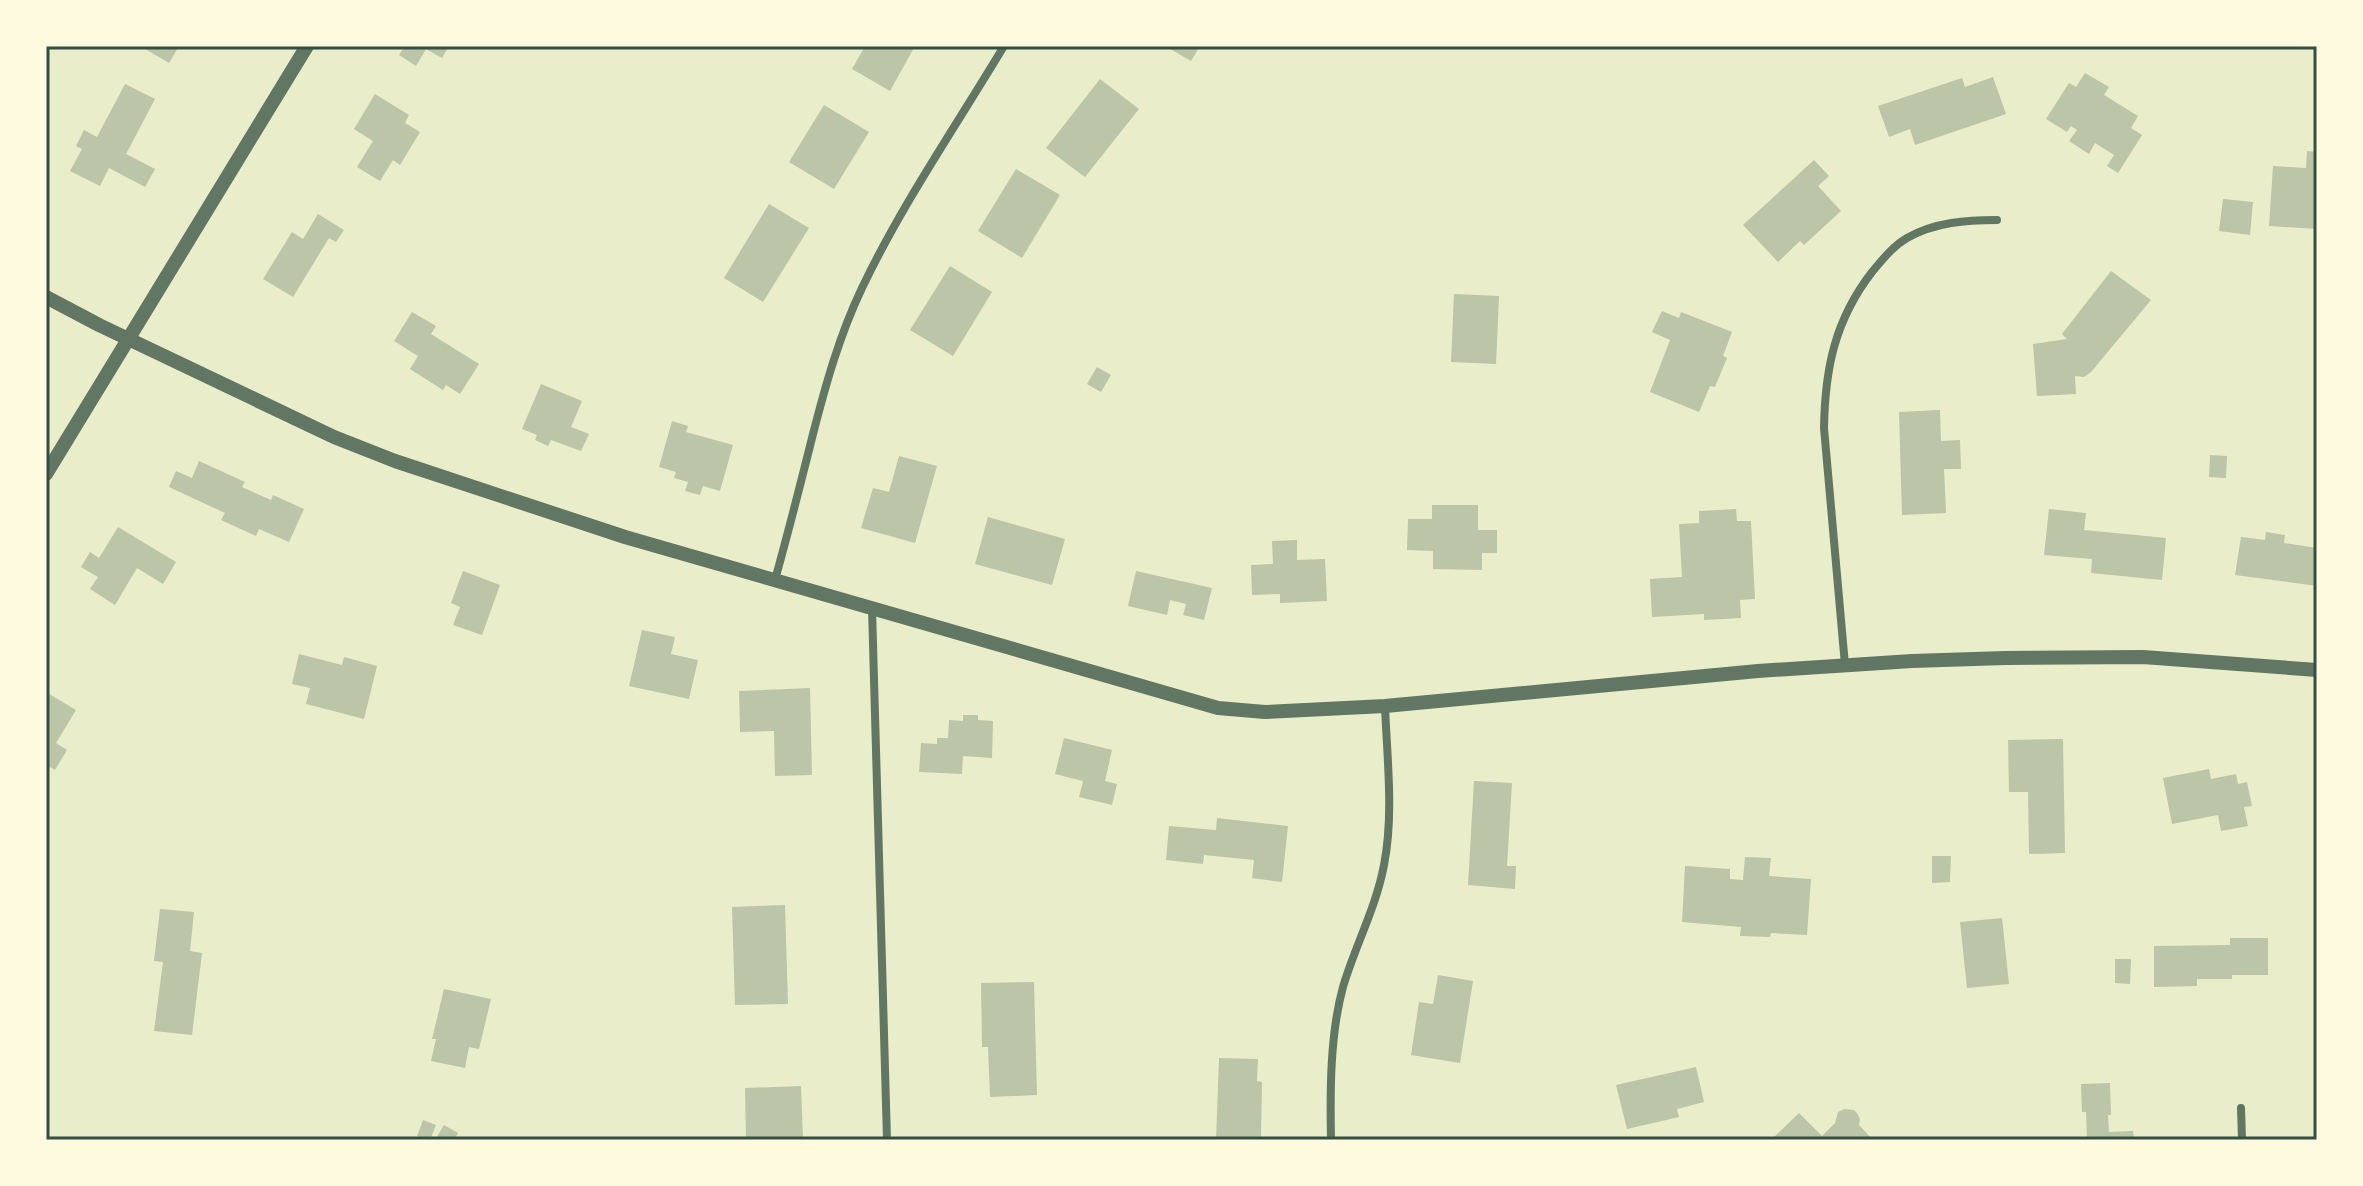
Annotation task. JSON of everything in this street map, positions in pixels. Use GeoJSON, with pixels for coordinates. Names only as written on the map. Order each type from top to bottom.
{"type":"FeatureCollection","features":[{"type":"Feature","properties":{"kind":"street"},"geometry":{"type":"LineString","coordinates":[[46,474],[307,46]]}},
{"type":"Feature","properties":{"kind":"street"},"geometry":{"type":"LineString","coordinates":[[775,580],[819,411],[839,344],[862,287],[923,176],[1004,46]]}},
{"type":"Feature","properties":{"kind":"street"},"geometry":{"type":"LineString","coordinates":[[1845,665],[1824,428],[1824,393],[1833,347],[1851,303],[1893,247],[1910,236],[1944,224],[1997,220]]}},
{"type":"Feature","properties":{"kind":"street"},"geometry":{"type":"LineString","coordinates":[[46,297],[334,437],[395,461],[625,537],[1218,708],[1265,712],[1385,706],[1578,686],[1845,665],[2072,656],[2209,661],[2317,670]]}},
{"type":"Feature","properties":{"kind":"street"},"geometry":{"type":"LineString","coordinates":[[872,608],[887,1140]]}},
{"type":"Feature","properties":{"kind":"street"},"geometry":{"type":"LineString","coordinates":[[1331,1140],[1330,1108],[1340,1002],[1349,968],[1379,888],[1385,861],[1389,804],[1385,706]]}},
{"type":"Feature","properties":{"kind":"street"},"geometry":{"type":"LineString","coordinates":[[2241,1108],[2242,1140]]}},
{"type":"Feature","properties":{"kind":"building"},"geometry":{"type":"Polygon","coordinates":[[[140,46],[179,46],[169,63],[140,46]]]}},
{"type":"Feature","properties":{"kind":"building"},"geometry":{"type":"Polygon","coordinates":[[[405,46],[449,46],[442,58],[426,49],[416,66],[399,55],[405,46]]]}},
{"type":"Feature","properties":{"kind":"building"},"geometry":{"type":"Polygon","coordinates":[[[865,46],[915,46],[890,91],[852,69],[865,46]]]}},
{"type":"Feature","properties":{"kind":"building"},"geometry":{"type":"Polygon","coordinates":[[[1165,46],[1200,46],[1191,61],[1165,46]]]}},
{"type":"Feature","properties":{"kind":"building"},"geometry":{"type":"Polygon","coordinates":[[[2085,73],[2109,87],[2104,95],[2138,116],[2131,128],[2142,135],[2118,173],[2107,166],[2114,155],[2095,143],[2089,154],[2069,141],[2077,130],[2071,126],[2067,132],[2046,119],[2069,83],[2076,87],[2085,73]]]}},
{"type":"Feature","properties":{"kind":"building"},"geometry":{"type":"Polygon","coordinates":[[[1993,77],[2006,114],[1915,145],[1910,129],[1889,137],[1878,106],[1962,78],[1965,87],[1993,77]]]}},
{"type":"Feature","properties":{"kind":"building"},"geometry":{"type":"Polygon","coordinates":[[[1100,79],[1139,109],[1085,177],[1046,148],[1100,79]]]}},
{"type":"Feature","properties":{"kind":"building"},"geometry":{"type":"Polygon","coordinates":[[[125,84],[155,99],[126,154],[155,169],[145,187],[109,168],[100,186],[70,171],[82,149],[76,146],[84,130],[97,137],[125,84]]]}},
{"type":"Feature","properties":{"kind":"building"},"geometry":{"type":"Polygon","coordinates":[[[375,94],[409,115],[405,123],[420,132],[400,165],[393,160],[380,181],[357,167],[373,141],[354,129],[375,94]]]}},
{"type":"Feature","properties":{"kind":"building"},"geometry":{"type":"Polygon","coordinates":[[[824,105],[869,132],[834,189],[789,162],[824,105]]]}},
{"type":"Feature","properties":{"kind":"building"},"geometry":{"type":"Polygon","coordinates":[[[2307,151],[2317,152],[2317,229],[2269,226],[2273,166],[2306,168],[2307,151]]]}},
{"type":"Feature","properties":{"kind":"building"},"geometry":{"type":"Polygon","coordinates":[[[1814,160],[1829,176],[1818,186],[1841,211],[1804,245],[1800,241],[1778,262],[1743,225],[1814,160]]]}},
{"type":"Feature","properties":{"kind":"building"},"geometry":{"type":"Polygon","coordinates":[[[1016,169],[1060,195],[1022,258],[978,231],[1016,169]]]}},
{"type":"Feature","properties":{"kind":"building"},"geometry":{"type":"Polygon","coordinates":[[[2223,199],[2253,202],[2250,235],[2219,231],[2223,199]]]}},
{"type":"Feature","properties":{"kind":"building"},"geometry":{"type":"Polygon","coordinates":[[[769,204],[809,228],[763,302],[724,278],[769,204]]]}},
{"type":"Feature","properties":{"kind":"building"},"geometry":{"type":"Polygon","coordinates":[[[318,214],[344,230],[336,242],[329,238],[293,297],[263,279],[292,232],[303,239],[318,214]]]}},
{"type":"Feature","properties":{"kind":"building"},"geometry":{"type":"Polygon","coordinates":[[[950,266],[992,292],[953,356],[910,330],[950,266]]]}},
{"type":"Feature","properties":{"kind":"building"},"geometry":{"type":"Polygon","coordinates":[[[2111,271],[2151,300],[2091,372],[2084,377],[2075,376],[2076,394],[2037,396],[2033,344],[2067,339],[2062,334],[2111,271]]]}},
{"type":"Feature","properties":{"kind":"building"},"geometry":{"type":"Polygon","coordinates":[[[1454,294],[1499,296],[1496,364],[1451,362],[1454,294]]]}},
{"type":"Feature","properties":{"kind":"building"},"geometry":{"type":"Polygon","coordinates":[[[1662,311],[1679,318],[1681,312],[1732,332],[1723,356],[1727,358],[1715,387],[1710,386],[1699,412],[1650,392],[1670,340],[1652,332],[1662,311]]]}},
{"type":"Feature","properties":{"kind":"building"},"geometry":{"type":"Polygon","coordinates":[[[412,312],[436,326],[431,334],[479,364],[460,394],[446,385],[443,390],[410,369],[418,356],[394,341],[412,312]]]}},
{"type":"Feature","properties":{"kind":"building"},"geometry":{"type":"Polygon","coordinates":[[[1097,367],[1111,375],[1101,392],[1087,384],[1097,367]]]}},
{"type":"Feature","properties":{"kind":"building"},"geometry":{"type":"Polygon","coordinates":[[[541,384],[582,401],[571,427],[589,434],[581,451],[551,440],[548,446],[535,440],[537,435],[522,429],[541,384]]]}},
{"type":"Feature","properties":{"kind":"building"},"geometry":{"type":"Polygon","coordinates":[[[1940,410],[1941,441],[1960,440],[1961,469],[1944,469],[1946,513],[1902,515],[1899,412],[1940,410]]]}},
{"type":"Feature","properties":{"kind":"building"},"geometry":{"type":"Polygon","coordinates":[[[672,421],[688,426],[686,432],[733,445],[720,491],[703,486],[700,495],[685,491],[688,482],[674,478],[676,472],[659,467],[672,421]]]}},
{"type":"Feature","properties":{"kind":"building"},"geometry":{"type":"Polygon","coordinates":[[[2210,455],[2227,456],[2226,478],[2209,477],[2210,455]]]}},
{"type":"Feature","properties":{"kind":"building"},"geometry":{"type":"Polygon","coordinates":[[[899,456],[937,466],[915,543],[861,528],[873,488],[889,492],[899,456]]]}},
{"type":"Feature","properties":{"kind":"building"},"geometry":{"type":"Polygon","coordinates":[[[199,461],[245,482],[242,487],[271,500],[273,495],[304,509],[289,542],[259,529],[256,536],[221,520],[225,513],[169,487],[176,471],[192,478],[199,461]]]}},
{"type":"Feature","properties":{"kind":"building"},"geometry":{"type":"Polygon","coordinates":[[[1432,505],[1478,505],[1478,530],[1497,530],[1497,553],[1482,553],[1482,570],[1433,569],[1433,551],[1407,550],[1408,519],[1432,519],[1432,505]]]}},
{"type":"Feature","properties":{"kind":"building"},"geometry":{"type":"Polygon","coordinates":[[[1736,509],[1737,521],[1751,521],[1755,599],[1740,600],[1741,618],[1704,620],[1704,614],[1652,617],[1650,579],[1682,577],[1679,524],[1699,523],[1699,511],[1736,509]]]}},
{"type":"Feature","properties":{"kind":"building"},"geometry":{"type":"Polygon","coordinates":[[[2049,509],[2086,513],[2084,530],[2166,538],[2162,580],[2091,573],[2092,559],[2044,555],[2049,509]]]}},
{"type":"Feature","properties":{"kind":"building"},"geometry":{"type":"Polygon","coordinates":[[[988,517],[1065,539],[1052,585],[975,564],[988,517]]]}},
{"type":"Feature","properties":{"kind":"building"},"geometry":{"type":"Polygon","coordinates":[[[118,527],[176,562],[163,584],[137,568],[115,605],[90,589],[98,577],[81,567],[90,552],[99,558],[118,527]]]}},
{"type":"Feature","properties":{"kind":"building"},"geometry":{"type":"Polygon","coordinates":[[[2266,532],[2285,535],[2284,543],[2317,548],[2317,586],[2235,575],[2241,537],[2265,540],[2266,532]]]}},
{"type":"Feature","properties":{"kind":"building"},"geometry":{"type":"Polygon","coordinates":[[[1297,540],[1297,560],[1325,559],[1327,601],[1280,603],[1280,594],[1252,595],[1251,565],[1273,564],[1272,541],[1297,540]]]}},
{"type":"Feature","properties":{"kind":"building"},"geometry":{"type":"Polygon","coordinates":[[[463,571],[500,585],[482,635],[453,625],[460,607],[451,603],[463,571]]]}},
{"type":"Feature","properties":{"kind":"building"},"geometry":{"type":"Polygon","coordinates":[[[1136,571],[1212,588],[1204,620],[1183,615],[1186,604],[1170,600],[1167,615],[1128,606],[1136,571]]]}},
{"type":"Feature","properties":{"kind":"building"},"geometry":{"type":"Polygon","coordinates":[[[642,630],[675,637],[671,654],[698,660],[689,699],[629,686],[642,630]]]}},
{"type":"Feature","properties":{"kind":"building"},"geometry":{"type":"Polygon","coordinates":[[[299,654],[342,665],[344,657],[377,666],[364,719],[306,704],[310,688],[292,684],[299,654]]]}},
{"type":"Feature","properties":{"kind":"building"},"geometry":{"type":"Polygon","coordinates":[[[810,688],[812,775],[775,776],[774,731],[740,732],[739,691],[810,688]]]}},
{"type":"Feature","properties":{"kind":"building"},"geometry":{"type":"Polygon","coordinates":[[[46,692],[76,710],[56,743],[67,750],[55,770],[50,767],[46,774],[46,692]]]}},
{"type":"Feature","properties":{"kind":"building"},"geometry":{"type":"Polygon","coordinates":[[[963,715],[978,715],[978,720],[993,721],[992,758],[963,756],[962,774],[919,772],[921,743],[937,744],[937,738],[948,738],[949,720],[963,721],[963,715]]]}},
{"type":"Feature","properties":{"kind":"building"},"geometry":{"type":"Polygon","coordinates":[[[1064,738],[1112,750],[1105,781],[1117,784],[1112,805],[1079,797],[1083,781],[1055,774],[1064,738]]]}},
{"type":"Feature","properties":{"kind":"building"},"geometry":{"type":"Polygon","coordinates":[[[2063,739],[2065,853],[2029,854],[2028,792],[2009,792],[2008,740],[2063,739]]]}},
{"type":"Feature","properties":{"kind":"building"},"geometry":{"type":"Polygon","coordinates":[[[2209,769],[2211,779],[2236,774],[2238,784],[2247,782],[2252,806],[2244,807],[2248,826],[2221,831],[2218,815],[2172,824],[2163,778],[2209,769]]]}},
{"type":"Feature","properties":{"kind":"building"},"geometry":{"type":"Polygon","coordinates":[[[1474,781],[1512,783],[1507,866],[1516,866],[1515,889],[1468,885],[1474,781]]]}},
{"type":"Feature","properties":{"kind":"building"},"geometry":{"type":"Polygon","coordinates":[[[1217,818],[1288,826],[1282,882],[1252,878],[1254,860],[1204,855],[1203,864],[1166,860],[1169,826],[1216,830],[1217,818]]]}},
{"type":"Feature","properties":{"kind":"building"},"geometry":{"type":"Polygon","coordinates":[[[1932,856],[1951,856],[1950,882],[1932,883],[1932,856]]]}},
{"type":"Feature","properties":{"kind":"building"},"geometry":{"type":"Polygon","coordinates":[[[1745,857],[1771,858],[1769,876],[1811,879],[1807,935],[1771,933],[1770,937],[1740,936],[1741,927],[1682,922],[1685,866],[1730,869],[1730,879],[1743,880],[1745,857]]]}},
{"type":"Feature","properties":{"kind":"building"},"geometry":{"type":"Polygon","coordinates":[[[785,905],[788,1004],[735,1005],[732,907],[785,905]]]}},
{"type":"Feature","properties":{"kind":"building"},"geometry":{"type":"Polygon","coordinates":[[[160,909],[194,912],[190,951],[202,953],[192,1035],[154,1031],[163,962],[154,961],[160,909]]]}},
{"type":"Feature","properties":{"kind":"building"},"geometry":{"type":"Polygon","coordinates":[[[2002,918],[2009,984],[1967,988],[1960,922],[2002,918]]]}},
{"type":"Feature","properties":{"kind":"building"},"geometry":{"type":"Polygon","coordinates":[[[2230,938],[2268,938],[2268,975],[2232,975],[2232,979],[2197,979],[2197,986],[2154,987],[2154,946],[2230,945],[2230,938]]]}},
{"type":"Feature","properties":{"kind":"building"},"geometry":{"type":"Polygon","coordinates":[[[2115,959],[2131,959],[2130,984],[2115,983],[2115,959]]]}},
{"type":"Feature","properties":{"kind":"building"},"geometry":{"type":"Polygon","coordinates":[[[1438,975],[1473,981],[1460,1063],[1411,1055],[1419,1002],[1433,1004],[1438,975]]]}},
{"type":"Feature","properties":{"kind":"building"},"geometry":{"type":"Polygon","coordinates":[[[1034,982],[1037,1095],[990,1097],[988,1047],[982,1047],[981,983],[1034,982]]]}},
{"type":"Feature","properties":{"kind":"building"},"geometry":{"type":"Polygon","coordinates":[[[444,989],[491,999],[479,1049],[469,1047],[465,1068],[431,1061],[436,1039],[432,1039],[444,989]]]}},
{"type":"Feature","properties":{"kind":"building"},"geometry":{"type":"Polygon","coordinates":[[[1219,1058],[1258,1059],[1257,1081],[1262,1082],[1261,1140],[1216,1140],[1219,1058]]]}},
{"type":"Feature","properties":{"kind":"building"},"geometry":{"type":"Polygon","coordinates":[[[1696,1067],[1704,1102],[1677,1109],[1679,1117],[1627,1129],[1616,1085],[1696,1067]]]}},
{"type":"Feature","properties":{"kind":"building"},"geometry":{"type":"Polygon","coordinates":[[[2110,1083],[2109,1132],[2133,1131],[2134,1140],[2087,1140],[2081,1084],[2110,1083]]]}},
{"type":"Feature","properties":{"kind":"building"},"geometry":{"type":"Polygon","coordinates":[[[801,1086],[803,1140],[746,1140],[745,1088],[801,1086]]]}},
{"type":"Feature","properties":{"kind":"building"},"geometry":{"type":"Polygon","coordinates":[[[1844,1109],[1857,1113],[1859,1125],[1873,1140],[1771,1140],[1799,1113],[1822,1136],[1835,1123],[1838,1112],[1844,1109]]]}},
{"type":"Feature","properties":{"kind":"building"},"geometry":{"type":"Polygon","coordinates":[[[423,1120],[436,1125],[430,1140],[417,1136],[423,1120]]]}},
{"type":"Feature","properties":{"kind":"building"},"geometry":{"type":"Polygon","coordinates":[[[444,1125],[458,1133],[454,1140],[435,1140],[444,1125]]]}}]}
